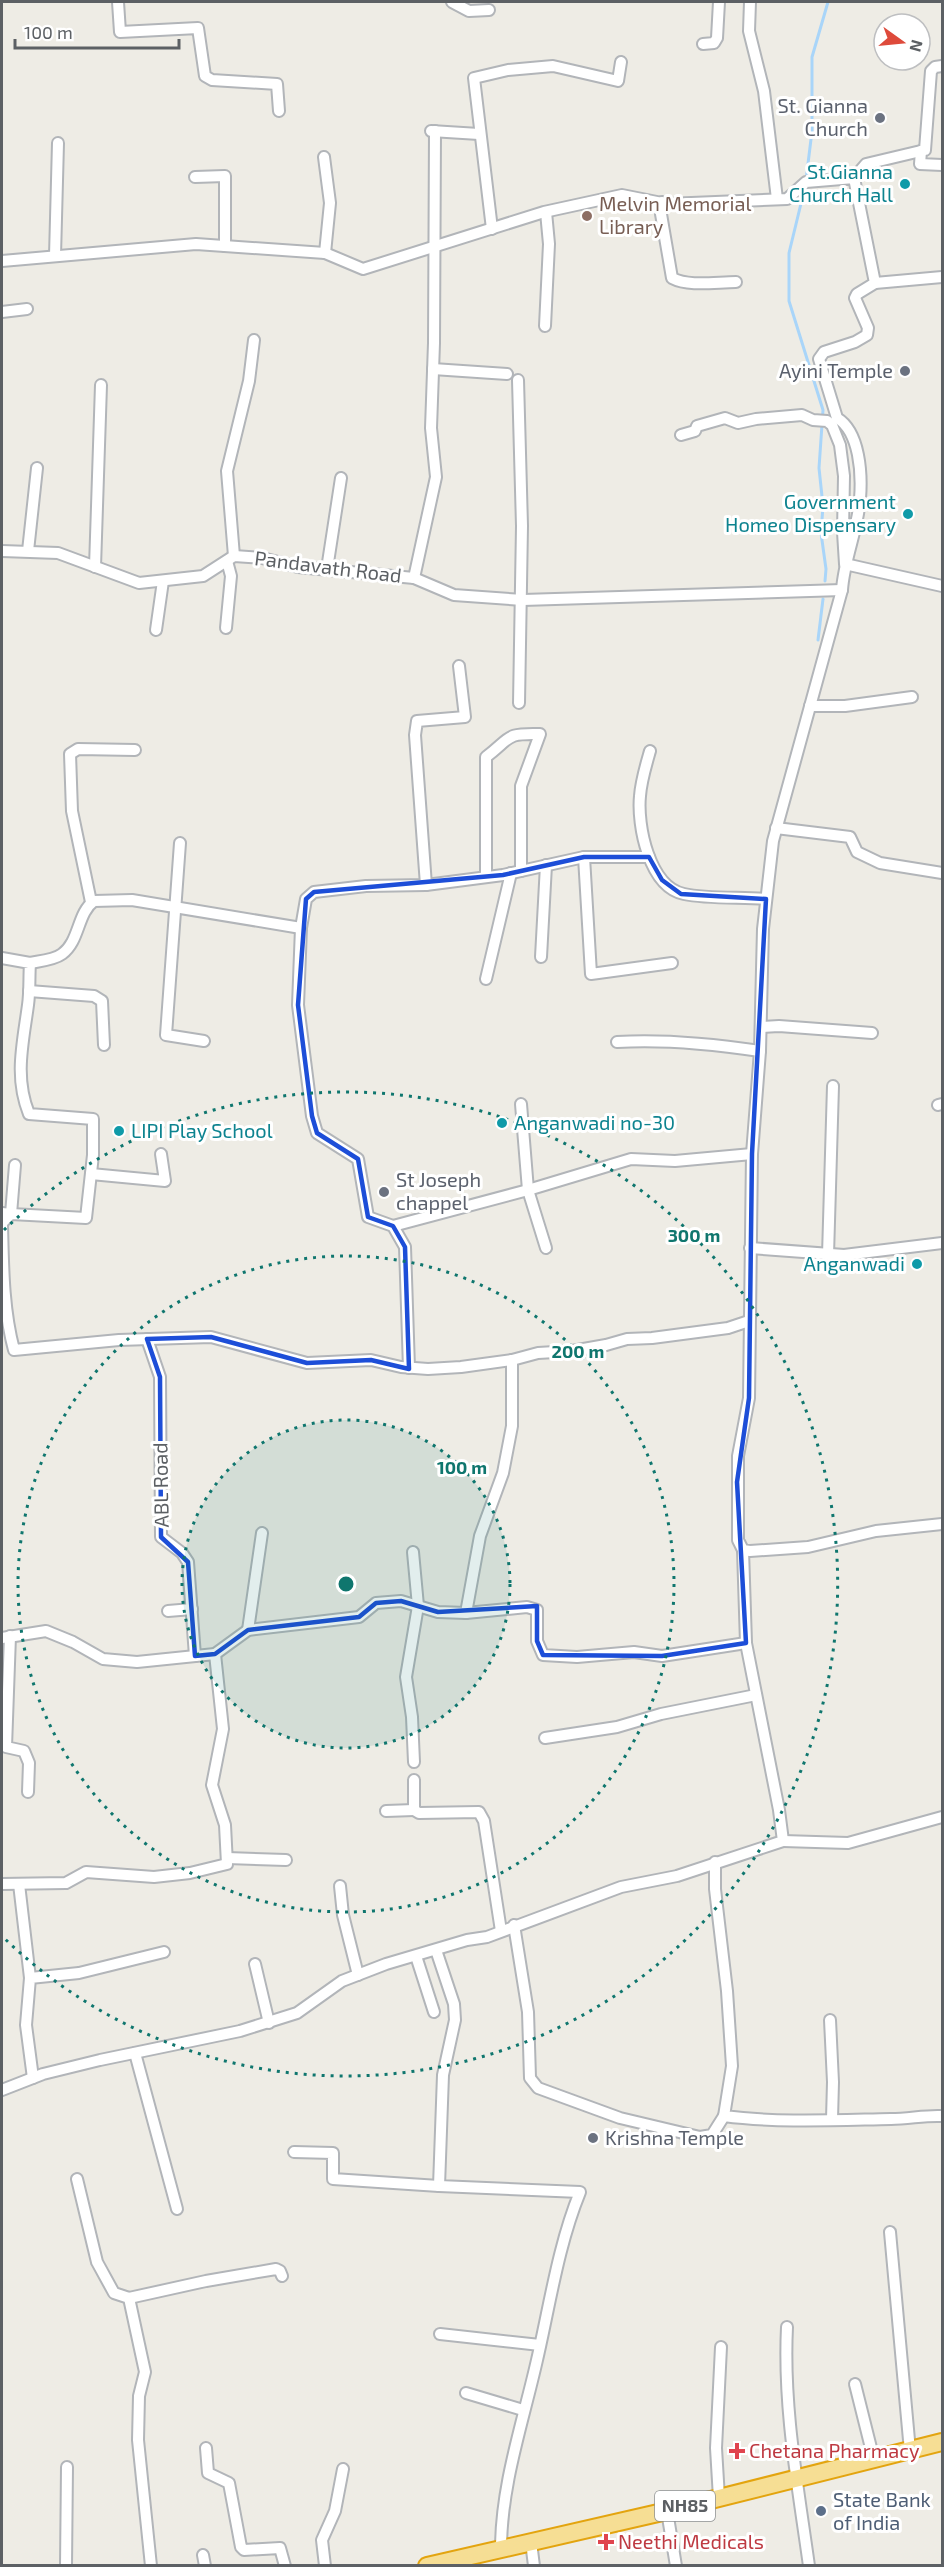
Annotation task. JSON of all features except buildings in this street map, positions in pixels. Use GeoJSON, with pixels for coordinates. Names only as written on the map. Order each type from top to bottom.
{"type":"FeatureCollection","features":[{"type":"Feature","properties":{"kind":"highway","name":"NH85"},"geometry":{"type":"LineString","coordinates":[[427,2565],[667,2511],[942,2442]]}},
{"type":"Feature","properties":{"kind":"street"},"geometry":{"type":"LineString","coordinates":[[118,2],[120,32],[198,28],[205,76],[212,80],[277,84],[279,111]]}},
{"type":"Feature","properties":{"kind":"street"},"geometry":{"type":"LineString","coordinates":[[452,2],[468,11],[489,10]]}},
{"type":"Feature","properties":{"kind":"street"},"geometry":{"type":"LineString","coordinates":[[703,44],[714,43],[717,38],[718,2]]}},
{"type":"Feature","properties":{"kind":"street"},"geometry":{"type":"LineString","coordinates":[[750,2],[749,31],[764,92],[777,199]]}},
{"type":"Feature","properties":{"kind":"street"},"geometry":{"type":"LineString","coordinates":[[492,229],[474,78],[508,70],[553,66],[618,81],[621,62]]}},
{"type":"Feature","properties":{"kind":"street"},"geometry":{"type":"LineString","coordinates":[[2,261],[196,244],[325,253],[363,269],[546,212],[622,195],[662,202],[787,199],[806,182],[854,178],[866,164],[925,150],[931,71],[935,67],[942,66]]}},
{"type":"Feature","properties":{"kind":"street"},"geometry":{"type":"LineString","coordinates":[[414,578],[436,477],[431,428],[433,131],[479,134]]}},
{"type":"Feature","properties":{"kind":"street"},"geometry":{"type":"LineString","coordinates":[[55,256],[58,143]]}},
{"type":"Feature","properties":{"kind":"street"},"geometry":{"type":"LineString","coordinates":[[921,151],[920,164],[942,165]]}},
{"type":"Feature","properties":{"kind":"street"},"geometry":{"type":"LineString","coordinates":[[324,158],[330,203],[325,253]]}},
{"type":"Feature","properties":{"kind":"street"},"geometry":{"type":"LineString","coordinates":[[195,177],[225,176],[225,246]]}},
{"type":"Feature","properties":{"kind":"street"},"geometry":{"type":"LineString","coordinates":[[854,178],[875,283]]}},
{"type":"Feature","properties":{"kind":"street"},"geometry":{"type":"LineString","coordinates":[[662,202],[661,214],[672,278],[681,283],[694,284],[736,282]]}},
{"type":"Feature","properties":{"kind":"street"},"geometry":{"type":"LineString","coordinates":[[545,326],[549,244],[546,212]]}},
{"type":"Feature","properties":{"kind":"street"},"geometry":{"type":"LineString","coordinates":[[783,1841],[746,1643],[743,1550],[738,1540],[737,1482],[738,1456],[749,1398],[752,1154],[760,1051],[763,929],[766,899],[776,828],[842,590],[845,564],[860,499],[858,454],[847,424],[837,418],[819,359],[824,352],[855,342],[867,335],[868,328],[856,302],[856,294],[875,283],[942,277]]}},
{"type":"Feature","properties":{"kind":"street"},"geometry":{"type":"LineString","coordinates":[[2,312],[27,309]]}},
{"type":"Feature","properties":{"kind":"street"},"geometry":{"type":"LineString","coordinates":[[226,628],[231,576],[227,471],[249,381],[254,340]]}},
{"type":"Feature","properties":{"kind":"street"},"geometry":{"type":"LineString","coordinates":[[433,369],[507,374]]}},
{"type":"Feature","properties":{"kind":"street"},"geometry":{"type":"LineString","coordinates":[[518,380],[523,600],[519,704]]}},
{"type":"Feature","properties":{"kind":"street"},"geometry":{"type":"LineString","coordinates":[[95,567],[101,385]]}},
{"type":"Feature","properties":{"kind":"street"},"geometry":{"type":"LineString","coordinates":[[681,435],[695,431],[697,426],[725,418],[738,423],[801,415],[813,420],[823,420],[832,425],[843,461],[845,564]]}},
{"type":"Feature","properties":{"kind":"street"},"geometry":{"type":"LineString","coordinates":[[28,551],[37,468]]}},
{"type":"Feature","properties":{"kind":"street"},"geometry":{"type":"LineString","coordinates":[[327,569],[341,478]]}},
{"type":"Feature","properties":{"kind":"street","name":"Pandavath Road"},"geometry":{"type":"LineString","coordinates":[[2,552],[58,553],[139,583],[203,576],[230,558],[262,558],[298,567],[414,578],[454,595],[523,600],[842,590]]}},
{"type":"Feature","properties":{"kind":"street"},"geometry":{"type":"LineString","coordinates":[[845,564],[942,586]]}},
{"type":"Feature","properties":{"kind":"street"},"geometry":{"type":"LineString","coordinates":[[156,630],[163,580]]}},
{"type":"Feature","properties":{"kind":"street"},"geometry":{"type":"LineString","coordinates":[[426,885],[415,735],[417,721],[465,717],[459,666]]}},
{"type":"Feature","properties":{"kind":"street"},"geometry":{"type":"LineString","coordinates":[[810,706],[845,706],[912,697]]}},
{"type":"Feature","properties":{"kind":"street"},"geometry":{"type":"LineString","coordinates":[[486,877],[486,757],[501,746],[507,737],[518,733],[540,734],[521,786],[516,872],[486,979]]}},
{"type":"Feature","properties":{"kind":"street"},"geometry":{"type":"LineString","coordinates":[[2,958],[30,963],[64,953],[91,903],[72,811],[70,754],[78,749],[135,750]]}},
{"type":"Feature","properties":{"kind":"street"},"geometry":{"type":"LineString","coordinates":[[650,751],[640,796],[641,822],[650,863],[662,880],[681,894],[766,899]]}},
{"type":"Feature","properties":{"kind":"street"},"geometry":{"type":"LineString","coordinates":[[776,828],[850,837],[857,852],[880,863],[942,873]]}},
{"type":"Feature","properties":{"kind":"street"},"geometry":{"type":"LineString","coordinates":[[180,843],[177,909],[166,1035],[204,1041]]}},
{"type":"Feature","properties":{"kind":"street"},"geometry":{"type":"LineString","coordinates":[[649,856],[584,857],[516,872],[426,885],[366,886],[314,892],[306,899],[301,928],[298,1005],[316,1133],[358,1159],[368,1217],[393,1226],[528,1190],[631,1159],[675,1161],[752,1154]]}},
{"type":"Feature","properties":{"kind":"street"},"geometry":{"type":"LineString","coordinates":[[584,857],[591,974],[672,963]]}},
{"type":"Feature","properties":{"kind":"street"},"geometry":{"type":"LineString","coordinates":[[542,957],[546,865]]}},
{"type":"Feature","properties":{"kind":"street"},"geometry":{"type":"LineString","coordinates":[[91,903],[132,900],[301,928]]}},
{"type":"Feature","properties":{"kind":"street"},"geometry":{"type":"LineString","coordinates":[[6,1214],[86,1218],[91,1174],[93,1119],[29,1114],[22,1096],[19,1066],[29,991],[30,963]]}},
{"type":"Feature","properties":{"kind":"street"},"geometry":{"type":"LineString","coordinates":[[29,991],[94,996],[102,1001],[104,1045]]}},
{"type":"Feature","properties":{"kind":"street"},"geometry":{"type":"LineString","coordinates":[[761,1027],[779,1026],[872,1033]]}},
{"type":"Feature","properties":{"kind":"street"},"geometry":{"type":"LineString","coordinates":[[617,1042],[697,1043],[760,1051]]}},
{"type":"Feature","properties":{"kind":"street"},"geometry":{"type":"LineString","coordinates":[[828,1255],[833,1086]]}},
{"type":"Feature","properties":{"kind":"street"},"geometry":{"type":"LineString","coordinates":[[521,1104],[528,1190],[546,1248]]}},
{"type":"Feature","properties":{"kind":"street"},"geometry":{"type":"LineString","coordinates":[[91,1174],[165,1181],[161,1154]]}},
{"type":"Feature","properties":{"kind":"street"},"geometry":{"type":"LineString","coordinates":[[14,1350],[8,1320],[2,1223],[6,1214],[15,1165]]}},
{"type":"Feature","properties":{"kind":"street"},"geometry":{"type":"LineString","coordinates":[[393,1226],[405,1247],[409,1368]]}},
{"type":"Feature","properties":{"kind":"street"},"geometry":{"type":"LineString","coordinates":[[750,1248],[828,1255],[942,1244]]}},
{"type":"Feature","properties":{"kind":"street"},"geometry":{"type":"LineString","coordinates":[[2,1351],[211,1337],[307,1363],[370,1360],[409,1368],[461,1367],[512,1360],[538,1353],[606,1345],[627,1339],[728,1328],[749,1321]]}},
{"type":"Feature","properties":{"kind":"street","name":"ABL Road"},"geometry":{"type":"LineString","coordinates":[[147,1340],[160,1377],[161,1537],[182,1553],[188,1562],[195,1656]]}},
{"type":"Feature","properties":{"kind":"street"},"geometry":{"type":"LineString","coordinates":[[466,1613],[480,1536],[503,1473],[510,1438],[512,1360]]}},
{"type":"Feature","properties":{"kind":"street"},"geometry":{"type":"LineString","coordinates":[[743,1550],[808,1547],[876,1531],[942,1524]]}},
{"type":"Feature","properties":{"kind":"street"},"geometry":{"type":"LineString","coordinates":[[248,1630],[262,1533]]}},
{"type":"Feature","properties":{"kind":"street"},"geometry":{"type":"LineString","coordinates":[[413,1552],[418,1606],[406,1677],[412,1717],[414,1762]]}},
{"type":"Feature","properties":{"kind":"street"},"geometry":{"type":"LineString","coordinates":[[28,1792],[28,1763],[24,1751],[6,1747],[6,1637],[46,1631],[73,1642],[103,1659],[137,1662],[215,1654],[248,1630],[359,1617],[376,1603],[401,1601],[438,1612],[466,1613],[528,1607],[537,1610],[537,1641],[543,1655],[577,1657],[634,1652],[662,1656],[746,1643]]}},
{"type":"Feature","properties":{"kind":"street"},"geometry":{"type":"LineString","coordinates":[[168,1611],[192,1609]]}},
{"type":"Feature","properties":{"kind":"street"},"geometry":{"type":"LineString","coordinates":[[2,1884],[66,1883],[86,1872],[154,1877],[190,1873],[227,1864],[225,1825],[212,1785],[222,1729],[215,1654]]}},
{"type":"Feature","properties":{"kind":"street"},"geometry":{"type":"LineString","coordinates":[[545,1738],[617,1727],[662,1714],[756,1695]]}},
{"type":"Feature","properties":{"kind":"street"},"geometry":{"type":"LineString","coordinates":[[414,1780],[414,1810]]}},
{"type":"Feature","properties":{"kind":"street"},"geometry":{"type":"LineString","coordinates":[[386,1811],[479,1812],[484,1821],[501,1931]]}},
{"type":"Feature","properties":{"kind":"street"},"geometry":{"type":"LineString","coordinates":[[2,2090],[33,2078],[269,2023],[297,2013],[342,1981],[501,1931],[621,1887],[677,1876],[783,1841],[848,1843],[942,1817]]}},
{"type":"Feature","properties":{"kind":"street"},"geometry":{"type":"LineString","coordinates":[[227,1858],[286,1860]]}},
{"type":"Feature","properties":{"kind":"street"},"geometry":{"type":"LineString","coordinates":[[514,1925],[528,2012],[530,2078],[538,2088],[620,2118],[700,2137],[712,2135],[723,2116],[732,2066],[727,1991],[715,1889],[715,1862]]}},
{"type":"Feature","properties":{"kind":"street"},"geometry":{"type":"LineString","coordinates":[[19,1884],[30,1978],[26,2025],[33,2078]]}},
{"type":"Feature","properties":{"kind":"street"},"geometry":{"type":"LineString","coordinates":[[340,1886],[343,1915],[358,1975]]}},
{"type":"Feature","properties":{"kind":"street"},"geometry":{"type":"LineString","coordinates":[[436,1950],[454,2004],[455,2020],[443,2075],[439,2186]]}},
{"type":"Feature","properties":{"kind":"street"},"geometry":{"type":"LineString","coordinates":[[30,1978],[79,1973],[164,1952]]}},
{"type":"Feature","properties":{"kind":"street"},"geometry":{"type":"LineString","coordinates":[[416,1956],[434,2012]]}},
{"type":"Feature","properties":{"kind":"street"},"geometry":{"type":"LineString","coordinates":[[255,1964],[269,2023]]}},
{"type":"Feature","properties":{"kind":"street"},"geometry":{"type":"LineString","coordinates":[[830,2020],[832,2119]]}},
{"type":"Feature","properties":{"kind":"street"},"geometry":{"type":"LineString","coordinates":[[135,2053],[177,2209]]}},
{"type":"Feature","properties":{"kind":"street"},"geometry":{"type":"LineString","coordinates":[[723,2116],[755,2120],[942,2116]]}},
{"type":"Feature","properties":{"kind":"street"},"geometry":{"type":"LineString","coordinates":[[294,2152],[333,2153],[333,2179],[580,2192],[552,2281],[501,2524],[501,2548]]}},
{"type":"Feature","properties":{"kind":"street"},"geometry":{"type":"LineString","coordinates":[[77,2179],[97,2262],[114,2293],[129,2298],[276,2269],[282,2276]]}},
{"type":"Feature","properties":{"kind":"street"},"geometry":{"type":"LineString","coordinates":[[890,2232],[910,2451]]}},
{"type":"Feature","properties":{"kind":"street"},"geometry":{"type":"LineString","coordinates":[[129,2298],[145,2372],[138,2396],[138,2440],[151,2565]]}},
{"type":"Feature","properties":{"kind":"street"},"geometry":{"type":"LineString","coordinates":[[787,2327],[785,2372],[790,2431],[809,2565]]}},
{"type":"Feature","properties":{"kind":"street"},"geometry":{"type":"LineString","coordinates":[[440,2334],[540,2345]]}},
{"type":"Feature","properties":{"kind":"street"},"geometry":{"type":"LineString","coordinates":[[719,2498],[716,2448],[721,2347]]}},
{"type":"Feature","properties":{"kind":"street"},"geometry":{"type":"LineString","coordinates":[[855,2384],[874,2460]]}},
{"type":"Feature","properties":{"kind":"street"},"geometry":{"type":"LineString","coordinates":[[466,2393],[524,2409]]}},
{"type":"Feature","properties":{"kind":"street"},"geometry":{"type":"LineString","coordinates":[[206,2448],[208,2473],[229,2483],[241,2547],[244,2550],[280,2548],[285,2565]]}},
{"type":"Feature","properties":{"kind":"street"},"geometry":{"type":"LineString","coordinates":[[66,2565],[67,2467]]}},
{"type":"Feature","properties":{"kind":"street"},"geometry":{"type":"LineString","coordinates":[[325,2565],[322,2540],[335,2511],[343,2469]]}},
{"type":"Feature","properties":{"kind":"street"},"geometry":{"type":"LineString","coordinates":[[667,2511],[676,2565]]}},
{"type":"Feature","properties":{"kind":"street"},"geometry":{"type":"LineString","coordinates":[[531,2542],[534,2565]]}},
{"type":"Feature","properties":{"kind":"highlighted area"},"geometry":{"type":"Polygon","coordinates":[[[584,857],[649,857],[662,880],[681,894],[766,899],[752,1154],[749,1398],[737,1482],[746,1643],[662,1656],[543,1655],[537,1641],[537,1606],[438,1612],[401,1601],[376,1603],[359,1617],[248,1630],[215,1654],[195,1656],[188,1562],[161,1537],[160,1377],[147,1339],[211,1337],[307,1363],[371,1360],[409,1369],[405,1247],[393,1226],[368,1217],[358,1159],[317,1133],[312,1116],[298,1005],[306,899],[314,892],[503,875],[584,857]]]}},
{"type":"Feature","properties":{"kind":"waterway"},"geometry":{"type":"LineString","coordinates":[[806,180],[812,131],[812,57],[828,2]]}},
{"type":"Feature","properties":{"kind":"waterway"},"geometry":{"type":"LineString","coordinates":[[805,187],[789,253],[789,301],[823,410],[819,468],[823,506],[821,533],[826,569],[825,581]]}},
{"type":"Feature","properties":{"kind":"waterway"},"geometry":{"type":"LineString","coordinates":[[818,640],[823,599]]}},
{"type":"Feature","properties":{"kind":"place","name":"St. Gianna Church"},"geometry":{"type":"Point","coordinates":[880,118]}},
{"type":"Feature","properties":{"kind":"place","name":"St.Gianna Church Hall"},"geometry":{"type":"Point","coordinates":[905,184]}},
{"type":"Feature","properties":{"kind":"place","name":"Melvin Memorial Library"},"geometry":{"type":"Point","coordinates":[587,216]}},
{"type":"Feature","properties":{"kind":"place","name":"Ayini Temple"},"geometry":{"type":"Point","coordinates":[905,371]}},
{"type":"Feature","properties":{"kind":"place","name":"Government Homeo Dispensary"},"geometry":{"type":"Point","coordinates":[908,514]}},
{"type":"Feature","properties":{"kind":"place","name":"Anganwadi no-30"},"geometry":{"type":"Point","coordinates":[502,1123]}},
{"type":"Feature","properties":{"kind":"place","name":"LIPI Play School"},"geometry":{"type":"Point","coordinates":[119,1131]}},
{"type":"Feature","properties":{"kind":"place","name":"St Joseph chappel"},"geometry":{"type":"Point","coordinates":[384,1192]}},
{"type":"Feature","properties":{"kind":"place","name":"Anganwadi"},"geometry":{"type":"Point","coordinates":[917,1264]}},
{"type":"Feature","properties":{"kind":"place","name":"Krishna Temple"},"geometry":{"type":"Point","coordinates":[593,2138]}},
{"type":"Feature","properties":{"kind":"place","name":"Chetana Pharmacy"},"geometry":{"type":"Point","coordinates":[737,2451]}},
{"type":"Feature","properties":{"kind":"place","name":"State Bank of India"},"geometry":{"type":"Point","coordinates":[821,2511]}},
{"type":"Feature","properties":{"kind":"place","name":"Neethi Medicals"},"geometry":{"type":"Point","coordinates":[606,2542]}}]}
